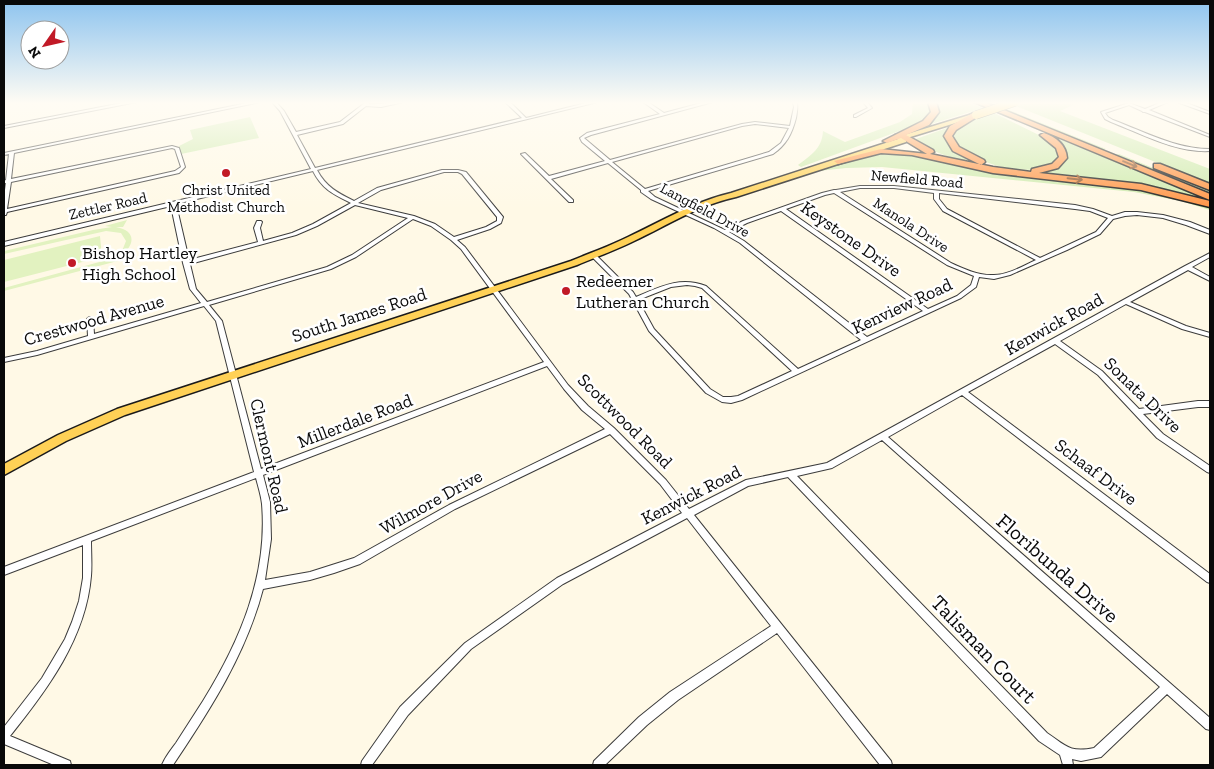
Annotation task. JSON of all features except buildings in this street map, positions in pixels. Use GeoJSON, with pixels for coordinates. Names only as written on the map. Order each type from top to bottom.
{"type":"FeatureCollection","features":[{"type":"Feature","properties":{"kind":"highway"},"geometry":{"type":"LineString","coordinates":[[887,141],[892,138]]}},
{"type":"Feature","properties":{"kind":"highway"},"geometry":{"type":"LineString","coordinates":[[904,138],[956,162]]}},
{"type":"Feature","properties":{"kind":"highway"},"geometry":{"type":"LineString","coordinates":[[948,138],[952,145],[967,156],[994,166],[1020,170],[1044,170],[1060,162],[1063,153],[1057,144],[1047,138]]}},
{"type":"Feature","properties":{"kind":"highway"},"geometry":{"type":"LineString","coordinates":[[1065,138],[1210,197]]}},
{"type":"Feature","properties":{"kind":"highway"},"geometry":{"type":"LineString","coordinates":[[1087,138],[1210,187]]}},
{"type":"Feature","properties":{"kind":"highway"},"geometry":{"type":"LineString","coordinates":[[838,161],[871,153],[890,151],[912,153],[993,170],[1162,191],[1210,204]]}},
{"type":"Feature","properties":{"kind":"main road","name":"South James Road"},"geometry":{"type":"LineString","coordinates":[[4,470],[44,447],[89,425],[122,412],[594,256],[638,237],[683,212],[726,195],[732,190],[887,141],[904,138]]}},
{"type":"Feature","properties":{"kind":"main road","name":"South James Road"},"geometry":{"type":"LineString","coordinates":[[726,195],[733,195],[903,140],[904,138]]}},
{"type":"Feature","properties":{"kind":"street"},"geometry":{"type":"LineString","coordinates":[[4,154],[82,138]]}},
{"type":"Feature","properties":{"kind":"street","name":"Scottwood Road"},"geometry":{"type":"LineString","coordinates":[[298,138],[319,179],[328,188],[353,202],[412,217],[433,225],[454,239],[463,248],[548,363],[585,408],[611,430],[663,482],[887,765]]}},
{"type":"Feature","properties":{"kind":"street","name":"Zettler Road"},"geometry":{"type":"LineString","coordinates":[[4,244],[448,138]]}},
{"type":"Feature","properties":{"kind":"street","name":"Langfield Drive"},"geometry":{"type":"LineString","coordinates":[[582,138],[643,191],[742,242],[866,340]]}},
{"type":"Feature","properties":{"kind":"street"},"geometry":{"type":"LineString","coordinates":[[548,178],[695,138]]}},
{"type":"Feature","properties":{"kind":"street"},"geometry":{"type":"LineString","coordinates":[[643,191],[771,153],[781,147],[788,138]]}},
{"type":"Feature","properties":{"kind":"street"},"geometry":{"type":"LineString","coordinates":[[1158,138],[1185,148],[1203,152],[1210,150]]}},
{"type":"Feature","properties":{"kind":"street"},"geometry":{"type":"LineString","coordinates":[[6,181],[174,147],[177,148],[183,168],[180,171],[4,212],[6,181],[12,152]]}},
{"type":"Feature","properties":{"kind":"street"},"geometry":{"type":"LineString","coordinates":[[523,154],[571,201]]}},
{"type":"Feature","properties":{"kind":"street"},"geometry":{"type":"LineString","coordinates":[[186,263],[308,229],[353,202],[388,186],[444,171],[464,173],[499,214],[500,219],[492,226],[454,239]]}},
{"type":"Feature","properties":{"kind":"street","name":"Newfield Road"},"geometry":{"type":"LineString","coordinates":[[725,232],[745,222],[834,191],[875,186],[1075,207],[1091,210],[1112,218]]}},
{"type":"Feature","properties":{"kind":"street","name":"Manola Drive"},"geometry":{"type":"LineString","coordinates":[[834,191],[949,264],[977,275]]}},
{"type":"Feature","properties":{"kind":"street"},"geometry":{"type":"LineString","coordinates":[[936,192],[936,199],[945,210],[1040,260]]}},
{"type":"Feature","properties":{"kind":"street","name":"Clermont Road"},"geometry":{"type":"LineString","coordinates":[[167,765],[228,668],[249,624],[261,585],[267,552],[268,525],[266,502],[218,321],[193,289],[173,204]]}},
{"type":"Feature","properties":{"kind":"street","name":"Keystone Drive"},"geometry":{"type":"LineString","coordinates":[[782,209],[927,311]]}},
{"type":"Feature","properties":{"kind":"street"},"geometry":{"type":"LineString","coordinates":[[977,275],[994,277],[1008,274],[1101,231],[1112,218],[1129,214],[1148,214],[1174,219],[1210,232]]}},
{"type":"Feature","properties":{"kind":"street","name":"Crestwood Avenue"},"geometry":{"type":"LineString","coordinates":[[4,360],[36,353],[339,264],[412,217]]}},
{"type":"Feature","properties":{"kind":"street"},"geometry":{"type":"LineString","coordinates":[[259,222],[257,228],[261,243]]}},
{"type":"Feature","properties":{"kind":"street","name":"Kenwick Road"},"geometry":{"type":"LineString","coordinates":[[366,765],[404,712],[468,646],[560,581],[746,483],[829,466],[1210,255]]}},
{"type":"Feature","properties":{"kind":"street"},"geometry":{"type":"LineString","coordinates":[[594,256],[636,299],[678,284],[696,283],[704,287],[796,371]]}},
{"type":"Feature","properties":{"kind":"street"},"geometry":{"type":"LineString","coordinates":[[1187,267],[1210,279]]}},
{"type":"Feature","properties":{"kind":"street","name":"Kenview Road"},"geometry":{"type":"LineString","coordinates":[[636,299],[655,335],[708,391],[722,399],[731,400],[740,398],[970,290],[974,286],[977,275]]}},
{"type":"Feature","properties":{"kind":"street"},"geometry":{"type":"LineString","coordinates":[[1126,302],[1184,328],[1210,335]]}},
{"type":"Feature","properties":{"kind":"street"},"geometry":{"type":"LineString","coordinates":[[90,319],[91,337]]}},
{"type":"Feature","properties":{"kind":"street","name":"Sonata Drive"},"geometry":{"type":"LineString","coordinates":[[1056,341],[1100,373],[1160,436],[1210,470]]}},
{"type":"Feature","properties":{"kind":"street","name":"Millerdale Road"},"geometry":{"type":"LineString","coordinates":[[4,571],[548,363]]}},
{"type":"Feature","properties":{"kind":"street","name":"Schaaf Drive"},"geometry":{"type":"LineString","coordinates":[[963,392],[1210,579]]}},
{"type":"Feature","properties":{"kind":"street"},"geometry":{"type":"LineString","coordinates":[[1137,412],[1210,404]]}},
{"type":"Feature","properties":{"kind":"street","name":"Wilmore Drive"},"geometry":{"type":"LineString","coordinates":[[261,585],[295,580],[357,561],[452,507],[611,430]]}},
{"type":"Feature","properties":{"kind":"street","name":"Floribunda Drive"},"geometry":{"type":"LineString","coordinates":[[883,437],[1210,725]]}},
{"type":"Feature","properties":{"kind":"street","name":"Talisman Court"},"geometry":{"type":"LineString","coordinates":[[790,474],[1043,737],[1065,752],[1081,756],[1097,753],[1167,687]]}},
{"type":"Feature","properties":{"kind":"street"},"geometry":{"type":"LineString","coordinates":[[4,735],[34,698],[56,665],[74,632],[87,578],[87,540]]}},
{"type":"Feature","properties":{"kind":"street"},"geometry":{"type":"LineString","coordinates":[[598,765],[644,721],[674,696],[778,627]]}},
{"type":"Feature","properties":{"kind":"street"},"geometry":{"type":"LineString","coordinates":[[4,739],[66,765]]}},
{"type":"Feature","properties":{"kind":"street"},"geometry":{"type":"LineString","coordinates":[[1065,752],[1068,765]]}},
{"type":"Feature","properties":{"kind":"green space"},"geometry":{"type":"Polygon","coordinates":[[[259,138],[181,154],[179,146],[193,139],[259,138]]]}},
{"type":"Feature","properties":{"kind":"green space"},"geometry":{"type":"Polygon","coordinates":[[[822,138],[837,138],[845,142],[856,138],[881,138],[801,167],[798,165],[818,147],[822,138]]]}},
{"type":"Feature","properties":{"kind":"green space"},"geometry":{"type":"Polygon","coordinates":[[[919,138],[945,138],[958,153],[996,168],[953,158],[933,151],[913,140],[919,138]]]}},
{"type":"Feature","properties":{"kind":"green space"},"geometry":{"type":"Polygon","coordinates":[[[952,138],[1044,138],[1057,149],[1058,160],[1048,166],[1037,169],[1012,169],[976,158],[962,150],[952,138]]]}},
{"type":"Feature","properties":{"kind":"green space"},"geometry":{"type":"Polygon","coordinates":[[[1050,138],[1057,138],[1210,200],[1210,203],[1180,195],[1029,173],[1056,167],[1064,162],[1066,157],[1050,138]]]}},
{"type":"Feature","properties":{"kind":"green space"},"geometry":{"type":"Polygon","coordinates":[[[1072,138],[1078,138],[1106,149],[1102,150],[1072,138]]]}},
{"type":"Feature","properties":{"kind":"green space"},"geometry":{"type":"Polygon","coordinates":[[[1095,138],[1130,138],[1210,169],[1210,184],[1095,138]]]}},
{"type":"Feature","properties":{"kind":"green space"},"geometry":{"type":"Polygon","coordinates":[[[885,153],[909,154],[970,167],[1146,190],[1210,207],[1210,210],[1181,201],[1134,192],[882,167],[809,172],[869,155],[885,153]]]}},
{"type":"Feature","properties":{"kind":"green space"},"geometry":{"type":"Polygon","coordinates":[[[1119,154],[1210,191],[1210,194],[1115,155],[1119,154]]]}},
{"type":"Feature","properties":{"kind":"green space"},"geometry":{"type":"Polygon","coordinates":[[[127,220],[123,227],[116,227],[128,232],[132,239],[129,248],[120,257],[129,256],[129,258],[4,291],[4,288],[103,261],[122,251],[126,241],[121,233],[106,231],[4,254],[4,251],[112,227],[105,226],[127,220]]]}},
{"type":"Feature","properties":{"kind":"green space"},"geometry":{"type":"Polygon","coordinates":[[[100,236],[102,257],[4,282],[4,260],[100,236]]]}},
{"type":"Feature","properties":{"kind":"place","name":"Christ United Methodist Church"},"geometry":{"type":"Point","coordinates":[226,173]}},
{"type":"Feature","properties":{"kind":"place","name":"Bishop Hartley High School"},"geometry":{"type":"Point","coordinates":[72,263]}},
{"type":"Feature","properties":{"kind":"place","name":"Redeemer Lutheran Church"},"geometry":{"type":"Point","coordinates":[566,291]}}]}
